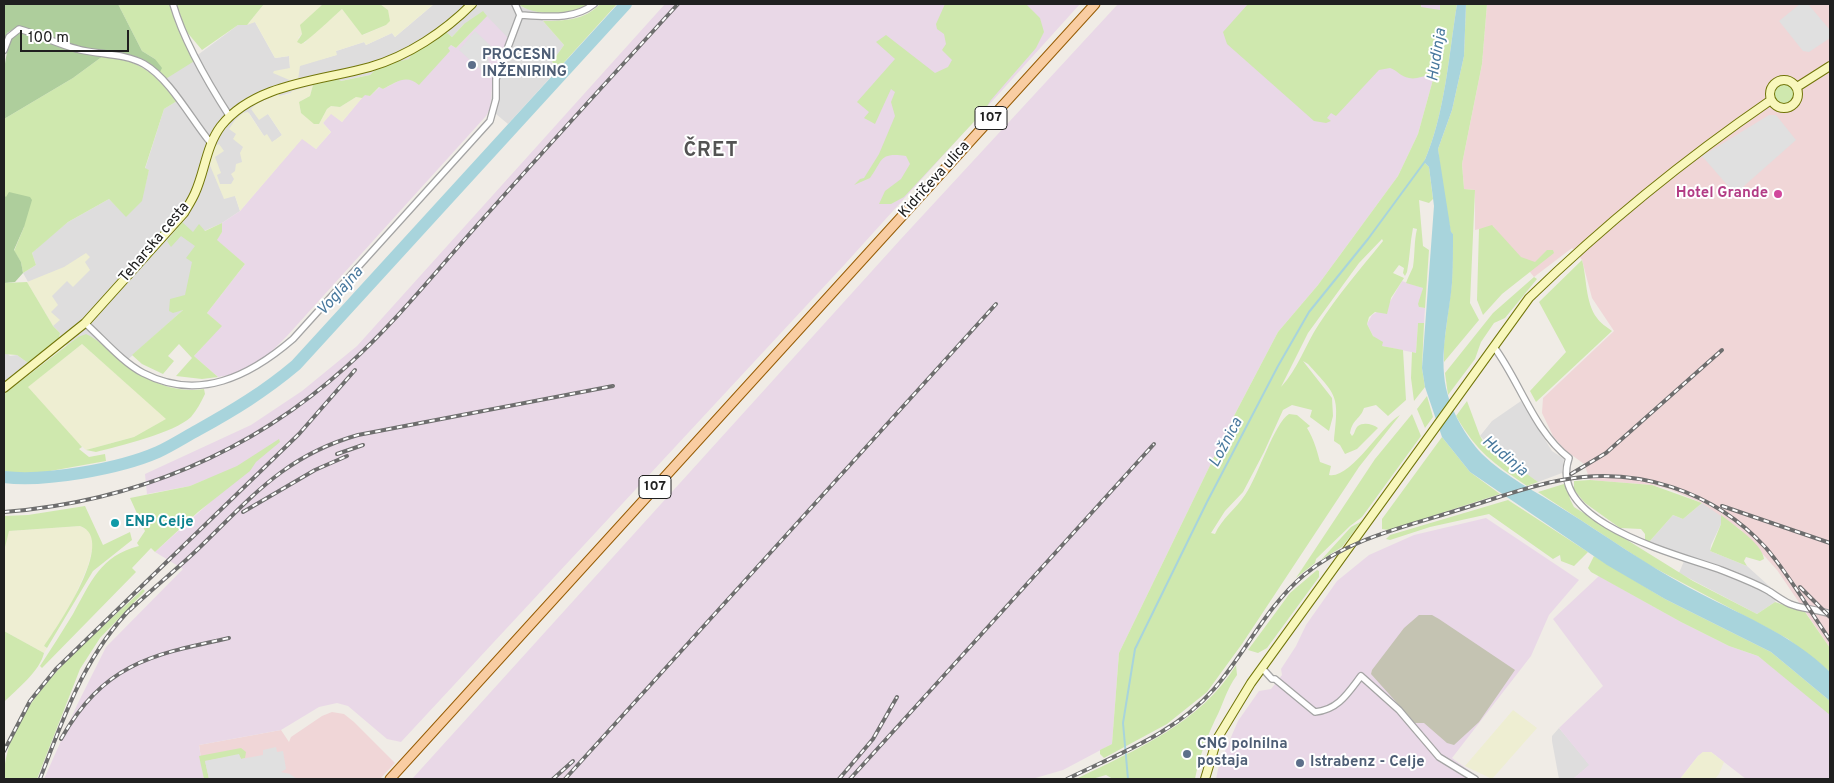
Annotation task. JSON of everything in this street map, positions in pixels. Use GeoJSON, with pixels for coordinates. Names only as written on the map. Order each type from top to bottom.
{"type":"FeatureCollection","features":[{"type":"Feature","properties":{"kind":"main road","name":"Kidričeva ulica"},"geometry":{"type":"LineString","coordinates":[[390,779],[1095,4]]}},
{"type":"Feature","properties":{"kind":"street"},"geometry":{"type":"LineString","coordinates":[[173,4],[178,24],[212,90],[230,117]]}},
{"type":"Feature","properties":{"kind":"street","name":"Teharska cesta"},"geometry":{"type":"LineString","coordinates":[[4,388],[85,323],[184,213],[195,192],[210,142],[230,117],[254,100],[275,90],[372,67],[409,51],[429,39],[472,4]]}},
{"type":"Feature","properties":{"kind":"street"},"geometry":{"type":"LineString","coordinates":[[85,323],[142,372],[175,384],[194,385],[230,380],[269,360],[293,339],[490,121],[496,99],[496,79],[520,14],[515,4]]}},
{"type":"Feature","properties":{"kind":"street"},"geometry":{"type":"LineString","coordinates":[[520,14],[565,16],[594,4]]}},
{"type":"Feature","properties":{"kind":"street"},"geometry":{"type":"LineString","coordinates":[[4,50],[9,37],[19,29],[78,50],[116,56],[144,64],[156,74],[179,100],[210,142]]}},
{"type":"Feature","properties":{"kind":"street"},"geometry":{"type":"LineString","coordinates":[[1797,86],[1830,66]]}},
{"type":"Feature","properties":{"kind":"street"},"geometry":{"type":"LineString","coordinates":[[1790,80],[1797,86],[1798,98],[1790,107],[1779,107],[1771,100],[1770,92],[1776,82],[1790,80]]}},
{"type":"Feature","properties":{"kind":"street"},"geometry":{"type":"LineString","coordinates":[[1205,779],[1217,739],[1262,668],[1461,395],[1529,298],[1574,255],[1684,162],[1771,100]]}},
{"type":"Feature","properties":{"kind":"street"},"geometry":{"type":"LineString","coordinates":[[1494,347],[1506,364],[1544,432],[1556,448],[1569,458],[1566,466],[1568,479],[1573,496],[1581,505],[1607,525],[1639,542],[1756,584],[1792,604],[1830,614]]}},
{"type":"Feature","properties":{"kind":"street"},"geometry":{"type":"LineString","coordinates":[[1262,668],[1272,679],[1275,679],[1316,712],[1327,711],[1341,703],[1361,676],[1398,710],[1440,757],[1475,779]]}},
{"type":"Feature","properties":{"kind":"shaded area"},"geometry":{"type":"Polygon","coordinates":[[[434,4],[518,4],[524,8],[538,11],[543,21],[564,45],[552,62],[559,68],[508,124],[490,109],[493,78],[508,38],[464,24],[452,37],[445,32],[410,59],[377,68],[370,75],[340,81],[336,79],[280,96],[268,114],[282,135],[272,143],[264,136],[249,113],[236,134],[244,147],[243,163],[234,179],[235,196],[240,211],[222,223],[204,231],[184,309],[124,363],[98,341],[78,337],[67,346],[59,338],[60,333],[53,326],[23,273],[36,265],[32,253],[46,240],[68,222],[109,199],[126,216],[144,190],[149,170],[145,169],[164,109],[177,101],[162,83],[164,80],[238,25],[255,22],[275,58],[289,56],[290,68],[336,55],[336,51],[364,42],[366,45],[392,33],[395,37],[434,4]]]}},
{"type":"Feature","properties":{"kind":"shaded area"},"geometry":{"type":"Polygon","coordinates":[[[665,4],[1080,4],[845,264],[401,742],[387,739],[348,706],[337,703],[319,707],[281,730],[199,745],[204,779],[44,779],[77,705],[106,647],[183,569],[155,552],[219,494],[207,479],[190,486],[147,494],[145,474],[251,425],[302,391],[357,346],[665,4]]]}},
{"type":"Feature","properties":{"kind":"shaded area"},"geometry":{"type":"Polygon","coordinates":[[[1118,4],[1440,4],[1440,10],[1434,76],[1418,134],[1398,176],[1318,285],[1278,332],[1235,414],[1119,653],[1112,744],[1063,770],[1032,779],[412,779],[900,240],[1118,4]]]}},
{"type":"Feature","properties":{"kind":"shaded area"},"geometry":{"type":"Polygon","coordinates":[[[1487,4],[1830,4],[1830,648],[1777,570],[1741,530],[1702,503],[1669,489],[1652,485],[1590,480],[1584,464],[1565,450],[1553,436],[1542,413],[1543,398],[1614,331],[1592,298],[1582,260],[1572,248],[1534,277],[1493,226],[1475,230],[1475,190],[1464,189],[1462,164],[1482,64],[1487,4]]]}},
{"type":"Feature","properties":{"kind":"shaded area"},"geometry":{"type":"Polygon","coordinates":[[[1800,4],[1808,4],[1830,30],[1830,38],[1809,52],[1803,51],[1779,21],[1800,4]]]}},
{"type":"Feature","properties":{"kind":"shaded area"},"geometry":{"type":"Polygon","coordinates":[[[487,16],[508,38],[493,78],[490,109],[486,116],[266,357],[230,375],[218,377],[194,356],[221,326],[207,313],[245,264],[216,240],[222,232],[222,223],[240,211],[302,138],[316,149],[331,132],[323,123],[331,113],[342,122],[365,94],[370,96],[380,87],[383,89],[404,78],[412,80],[451,45],[456,48],[487,16]]]}},
{"type":"Feature","properties":{"kind":"shaded area"},"geometry":{"type":"Polygon","coordinates":[[[475,31],[491,46],[487,54],[489,62],[482,71],[459,50],[475,31]]]}},
{"type":"Feature","properties":{"kind":"shaded area"},"geometry":{"type":"Polygon","coordinates":[[[1769,115],[1776,115],[1796,140],[1735,194],[1702,156],[1769,115]]]}},
{"type":"Feature","properties":{"kind":"shaded area"},"geometry":{"type":"Polygon","coordinates":[[[1402,281],[1423,288],[1419,307],[1425,308],[1424,323],[1418,324],[1416,353],[1382,346],[1373,336],[1367,324],[1372,315],[1388,305],[1402,281]]]}},
{"type":"Feature","properties":{"kind":"shaded area"},"geometry":{"type":"Polygon","coordinates":[[[7,353],[10,356],[17,355],[28,363],[4,382],[4,354],[7,353]]]}},
{"type":"Feature","properties":{"kind":"shaded area"},"geometry":{"type":"Polygon","coordinates":[[[1521,401],[1552,451],[1564,459],[1562,473],[1538,482],[1500,456],[1480,436],[1492,421],[1521,401]]]}},
{"type":"Feature","properties":{"kind":"shaded area"},"geometry":{"type":"Polygon","coordinates":[[[1702,503],[1721,515],[1721,524],[1710,551],[1747,566],[1779,595],[1775,602],[1757,614],[1679,573],[1684,561],[1648,548],[1649,542],[1673,515],[1683,519],[1702,503]]]}},
{"type":"Feature","properties":{"kind":"shaded area"},"geometry":{"type":"Polygon","coordinates":[[[1486,518],[1579,580],[1549,615],[1531,656],[1452,758],[1481,779],[1216,779],[1219,765],[1238,721],[1259,691],[1271,689],[1282,675],[1281,669],[1296,646],[1306,625],[1337,581],[1369,555],[1414,535],[1486,518]]]}},
{"type":"Feature","properties":{"kind":"shaded area"},"geometry":{"type":"Polygon","coordinates":[[[1599,576],[1681,622],[1729,646],[1758,656],[1825,709],[1830,715],[1830,779],[1746,779],[1711,752],[1704,752],[1698,756],[1680,779],[1573,779],[1589,765],[1559,728],[1603,686],[1553,619],[1599,576]]]}},
{"type":"Feature","properties":{"kind":"shaded area"},"geometry":{"type":"Polygon","coordinates":[[[1419,615],[1432,615],[1439,619],[1515,670],[1479,722],[1454,745],[1447,743],[1424,723],[1415,723],[1371,674],[1372,670],[1404,628],[1419,615]]]}},
{"type":"Feature","properties":{"kind":"shaded area"},"geometry":{"type":"Polygon","coordinates":[[[332,712],[344,714],[354,722],[395,763],[380,779],[204,779],[199,745],[281,730],[289,742],[291,737],[322,716],[332,712]]]}},
{"type":"Feature","properties":{"kind":"shaded area"},"geometry":{"type":"Polygon","coordinates":[[[1559,728],[1590,765],[1573,779],[1559,779],[1552,736],[1559,728]]]}},
{"type":"Feature","properties":{"kind":"shaded area"},"geometry":{"type":"Polygon","coordinates":[[[276,747],[277,752],[283,751],[286,769],[281,772],[290,774],[297,779],[209,779],[205,761],[239,754],[241,759],[263,755],[263,750],[276,747]]]}},
{"type":"Feature","properties":{"kind":"green space"},"geometry":{"type":"Polygon","coordinates":[[[4,4],[118,4],[142,51],[155,59],[162,68],[159,74],[148,65],[77,47],[17,27],[7,33],[4,41],[4,4]]]}},
{"type":"Feature","properties":{"kind":"green space"},"geometry":{"type":"Polygon","coordinates":[[[118,4],[170,4],[176,24],[196,60],[164,80],[159,74],[155,59],[142,51],[118,4]]]}},
{"type":"Feature","properties":{"kind":"green space"},"geometry":{"type":"Polygon","coordinates":[[[176,4],[264,4],[247,25],[238,25],[202,50],[186,31],[176,4]]]}},
{"type":"Feature","properties":{"kind":"green space"},"geometry":{"type":"Polygon","coordinates":[[[264,4],[323,4],[301,25],[302,34],[298,38],[305,43],[312,34],[342,9],[363,35],[386,25],[388,10],[380,4],[434,4],[395,37],[392,33],[366,45],[364,42],[336,51],[337,55],[300,66],[298,80],[294,82],[273,73],[274,71],[290,68],[289,56],[275,58],[255,22],[247,25],[264,4]]]}},
{"type":"Feature","properties":{"kind":"green space"},"geometry":{"type":"Polygon","coordinates":[[[323,4],[380,4],[388,10],[390,21],[386,25],[362,35],[342,9],[304,42],[301,44],[297,42],[302,34],[300,25],[323,4]]]}},
{"type":"Feature","properties":{"kind":"green space"},"geometry":{"type":"Polygon","coordinates":[[[518,4],[588,4],[563,13],[543,13],[518,4]]]}},
{"type":"Feature","properties":{"kind":"green space"},"geometry":{"type":"Polygon","coordinates":[[[600,4],[617,4],[559,68],[552,62],[564,45],[543,21],[567,20],[581,16],[600,4]]]}},
{"type":"Feature","properties":{"kind":"green space"},"geometry":{"type":"Polygon","coordinates":[[[945,4],[1026,4],[1040,18],[1044,32],[1036,48],[991,100],[984,111],[904,197],[891,204],[879,204],[885,191],[901,179],[910,164],[906,156],[890,155],[882,159],[870,178],[854,185],[864,178],[879,154],[895,116],[891,102],[895,92],[891,89],[875,124],[864,118],[869,112],[857,102],[895,59],[876,42],[886,35],[935,73],[948,67],[952,60],[942,50],[946,44],[944,34],[937,29],[936,24],[945,4]]]}},
{"type":"Feature","properties":{"kind":"green space"},"geometry":{"type":"Polygon","coordinates":[[[1248,4],[1421,4],[1421,7],[1440,10],[1440,4],[1457,4],[1442,105],[1424,162],[1429,167],[1433,199],[1429,203],[1419,200],[1423,246],[1429,250],[1425,308],[1419,307],[1418,304],[1423,288],[1406,283],[1414,262],[1417,229],[1413,228],[1407,272],[1405,276],[1403,273],[1404,268],[1399,265],[1393,273],[1404,278],[1391,298],[1387,314],[1375,312],[1369,317],[1367,324],[1373,336],[1383,342],[1382,346],[1403,350],[1406,400],[1388,416],[1376,405],[1364,408],[1351,428],[1350,433],[1352,436],[1357,427],[1363,424],[1373,425],[1378,428],[1357,449],[1345,454],[1340,445],[1334,441],[1336,405],[1331,391],[1308,364],[1303,361],[1332,398],[1333,416],[1329,431],[1310,417],[1312,410],[1292,405],[1283,410],[1243,492],[1225,511],[1211,533],[1215,534],[1221,523],[1245,495],[1272,439],[1283,419],[1289,414],[1297,415],[1310,426],[1307,428],[1320,462],[1331,466],[1329,475],[1337,474],[1356,461],[1400,415],[1359,467],[1242,644],[1207,692],[1167,724],[1104,758],[1100,754],[1100,750],[1112,744],[1119,653],[1235,414],[1278,332],[1318,285],[1398,176],[1418,134],[1434,76],[1412,78],[1406,77],[1390,68],[1379,70],[1336,116],[1331,113],[1327,118],[1331,121],[1326,123],[1314,121],[1227,44],[1223,32],[1248,4]],[[1382,239],[1359,263],[1308,333],[1281,387],[1297,365],[1326,313],[1383,241],[1382,239]]]}},
{"type":"Feature","properties":{"kind":"green space"},"geometry":{"type":"Polygon","coordinates":[[[1466,4],[1487,4],[1482,64],[1462,164],[1464,189],[1475,190],[1470,303],[1479,320],[1444,362],[1444,344],[1452,283],[1453,234],[1451,233],[1442,187],[1438,149],[1452,110],[1464,56],[1466,4]]]}},
{"type":"Feature","properties":{"kind":"green space"},"geometry":{"type":"Polygon","coordinates":[[[483,11],[487,16],[456,48],[451,45],[448,48],[450,51],[419,85],[410,80],[401,80],[383,89],[379,87],[370,96],[356,97],[340,107],[331,106],[327,109],[319,124],[314,124],[301,113],[299,102],[310,96],[313,85],[337,79],[341,81],[370,75],[377,68],[409,59],[413,52],[446,32],[452,37],[464,24],[483,11]]]}},
{"type":"Feature","properties":{"kind":"green space"},"geometry":{"type":"Polygon","coordinates":[[[18,30],[103,56],[73,78],[4,119],[4,72],[6,59],[12,38],[18,30]]]}},
{"type":"Feature","properties":{"kind":"green space"},"geometry":{"type":"Polygon","coordinates":[[[103,56],[137,65],[161,82],[177,101],[164,109],[145,168],[149,170],[142,201],[126,217],[109,199],[68,222],[32,253],[36,265],[23,273],[21,262],[14,251],[24,227],[4,195],[4,119],[73,78],[103,56]]]}},
{"type":"Feature","properties":{"kind":"green space"},"geometry":{"type":"Polygon","coordinates":[[[1784,84],[1791,87],[1794,94],[1791,101],[1784,104],[1777,101],[1774,94],[1777,87],[1784,84]]]}},
{"type":"Feature","properties":{"kind":"green space"},"geometry":{"type":"Polygon","coordinates":[[[313,85],[310,96],[299,102],[301,113],[319,124],[327,109],[331,106],[340,107],[356,97],[362,98],[342,122],[331,114],[323,123],[331,132],[316,149],[302,139],[240,211],[235,196],[224,199],[209,163],[214,146],[219,144],[224,151],[215,157],[221,173],[217,175],[220,184],[231,184],[234,179],[231,174],[235,171],[236,164],[242,162],[240,153],[243,147],[233,139],[236,134],[229,129],[235,120],[243,113],[248,112],[264,136],[267,134],[272,142],[282,135],[268,114],[259,120],[251,109],[256,104],[278,94],[280,96],[290,94],[292,91],[313,85]]]}},
{"type":"Feature","properties":{"kind":"green space"},"geometry":{"type":"Polygon","coordinates":[[[9,192],[30,197],[32,200],[24,227],[14,250],[21,262],[23,273],[15,282],[4,283],[4,195],[6,197],[9,192]]]}},
{"type":"Feature","properties":{"kind":"green space"},"geometry":{"type":"Polygon","coordinates":[[[182,222],[193,232],[199,224],[205,231],[222,223],[222,232],[217,240],[245,264],[207,313],[222,326],[194,356],[218,377],[202,379],[176,376],[192,358],[179,344],[168,356],[174,361],[163,374],[142,364],[132,355],[183,310],[173,313],[169,311],[170,299],[185,295],[192,262],[186,258],[195,246],[181,236],[171,247],[167,241],[182,222]]]}},
{"type":"Feature","properties":{"kind":"green space"},"geometry":{"type":"Polygon","coordinates":[[[1492,225],[1521,257],[1535,262],[1547,250],[1553,250],[1554,253],[1502,294],[1483,315],[1477,300],[1479,229],[1492,225]]]}},
{"type":"Feature","properties":{"kind":"green space"},"geometry":{"type":"Polygon","coordinates":[[[86,253],[90,257],[85,262],[90,270],[73,287],[67,281],[52,296],[58,305],[51,312],[60,320],[53,326],[27,282],[64,267],[86,253]]]}},
{"type":"Feature","properties":{"kind":"green space"},"geometry":{"type":"Polygon","coordinates":[[[1582,260],[1590,305],[1600,322],[1612,331],[1536,402],[1530,391],[1566,352],[1539,302],[1582,260]]]}},
{"type":"Feature","properties":{"kind":"green space"},"geometry":{"type":"Polygon","coordinates":[[[1534,277],[1537,279],[1505,318],[1494,323],[1481,342],[1475,359],[1448,395],[1445,373],[1493,313],[1534,277]]]}},
{"type":"Feature","properties":{"kind":"green space"},"geometry":{"type":"Polygon","coordinates":[[[27,282],[53,326],[60,333],[59,338],[28,363],[17,355],[4,354],[4,283],[27,282]]]}},
{"type":"Feature","properties":{"kind":"green space"},"geometry":{"type":"Polygon","coordinates":[[[1418,323],[1424,323],[1422,368],[1425,387],[1414,401],[1411,378],[1412,352],[1416,353],[1418,323]]]}},
{"type":"Feature","properties":{"kind":"green space"},"geometry":{"type":"Polygon","coordinates":[[[86,334],[145,377],[179,389],[204,389],[205,394],[199,406],[191,417],[183,423],[160,434],[96,452],[86,450],[134,437],[166,419],[82,344],[28,387],[82,447],[79,449],[89,457],[105,454],[106,461],[28,475],[4,471],[4,394],[78,337],[86,334]]]}},
{"type":"Feature","properties":{"kind":"green space"},"geometry":{"type":"Polygon","coordinates":[[[82,344],[167,419],[134,437],[86,450],[27,387],[82,344]]]}},
{"type":"Feature","properties":{"kind":"green space"},"geometry":{"type":"Polygon","coordinates":[[[1427,396],[1433,417],[1425,428],[1417,409],[1427,396]]]}},
{"type":"Feature","properties":{"kind":"green space"},"geometry":{"type":"Polygon","coordinates":[[[1467,401],[1480,436],[1485,444],[1538,482],[1527,486],[1495,463],[1471,439],[1456,416],[1467,401]]]}},
{"type":"Feature","properties":{"kind":"green space"},"geometry":{"type":"Polygon","coordinates":[[[1412,414],[1421,436],[1362,517],[1316,559],[1315,563],[1296,578],[1375,459],[1412,414]]]}},
{"type":"Feature","properties":{"kind":"green space"},"geometry":{"type":"Polygon","coordinates":[[[1442,437],[1470,472],[1500,494],[1389,530],[1382,529],[1382,519],[1442,437]]]}},
{"type":"Feature","properties":{"kind":"green space"},"geometry":{"type":"Polygon","coordinates":[[[279,439],[280,442],[256,462],[250,471],[198,512],[155,552],[151,548],[132,568],[136,572],[42,668],[40,666],[98,572],[115,556],[139,546],[137,543],[145,531],[130,498],[190,486],[237,466],[279,439]]]}},
{"type":"Feature","properties":{"kind":"green space"},"geometry":{"type":"Polygon","coordinates":[[[1590,480],[1652,485],[1702,503],[1683,519],[1673,515],[1649,542],[1645,541],[1645,534],[1641,529],[1620,528],[1585,503],[1574,490],[1574,481],[1590,480]]]}},
{"type":"Feature","properties":{"kind":"green space"},"geometry":{"type":"Polygon","coordinates":[[[1567,483],[1570,499],[1574,507],[1693,581],[1757,614],[1775,602],[1805,612],[1830,648],[1830,672],[1788,639],[1649,565],[1538,492],[1567,483]]]}},
{"type":"Feature","properties":{"kind":"green space"},"geometry":{"type":"Polygon","coordinates":[[[1508,500],[1588,552],[1574,566],[1561,561],[1560,555],[1553,559],[1489,514],[1430,527],[1390,540],[1386,539],[1390,535],[1508,500]]]}},
{"type":"Feature","properties":{"kind":"green space"},"geometry":{"type":"Polygon","coordinates":[[[85,506],[103,545],[130,532],[132,540],[93,571],[47,648],[44,646],[71,603],[89,565],[92,548],[90,534],[80,526],[9,531],[4,551],[4,516],[28,515],[85,506]]]}},
{"type":"Feature","properties":{"kind":"green space"},"geometry":{"type":"Polygon","coordinates":[[[1721,515],[1753,541],[1764,559],[1760,561],[1746,557],[1744,561],[1747,566],[1710,551],[1721,524],[1721,515]]]}},
{"type":"Feature","properties":{"kind":"green space"},"geometry":{"type":"Polygon","coordinates":[[[1362,521],[1342,547],[1321,560],[1351,527],[1362,521]]]}},
{"type":"Feature","properties":{"kind":"green space"},"geometry":{"type":"Polygon","coordinates":[[[80,526],[89,531],[94,542],[88,566],[71,605],[44,647],[47,648],[44,653],[4,631],[4,551],[6,537],[9,531],[80,526]]]}},
{"type":"Feature","properties":{"kind":"green space"},"geometry":{"type":"Polygon","coordinates":[[[1594,556],[1665,599],[1771,652],[1830,701],[1830,715],[1758,656],[1729,646],[1681,622],[1591,572],[1588,568],[1594,556]]]}},
{"type":"Feature","properties":{"kind":"green space"},"geometry":{"type":"Polygon","coordinates":[[[1317,570],[1319,571],[1319,577],[1267,648],[1258,653],[1248,650],[1290,593],[1317,570]]]}},
{"type":"Feature","properties":{"kind":"green space"},"geometry":{"type":"Polygon","coordinates":[[[143,589],[145,591],[100,638],[80,669],[37,779],[4,779],[8,751],[19,724],[35,698],[77,651],[143,589]]]}},
{"type":"Feature","properties":{"kind":"green space"},"geometry":{"type":"Polygon","coordinates":[[[4,631],[44,653],[42,660],[33,673],[4,702],[4,631]]]}},
{"type":"Feature","properties":{"kind":"green space"},"geometry":{"type":"Polygon","coordinates":[[[1236,665],[1237,675],[1227,692],[1209,734],[1195,779],[1113,779],[1106,775],[1092,779],[1076,779],[1165,733],[1186,719],[1205,703],[1236,665]]]}},
{"type":"Feature","properties":{"kind":"green space"},"geometry":{"type":"Polygon","coordinates":[[[1513,710],[1537,728],[1492,779],[1465,766],[1513,710]]]}},
{"type":"Feature","properties":{"kind":"green space"},"geometry":{"type":"Polygon","coordinates":[[[241,748],[246,752],[245,758],[241,759],[239,755],[205,761],[209,779],[204,779],[199,756],[241,748]]]}},
{"type":"Feature","properties":{"kind":"green space"},"geometry":{"type":"Polygon","coordinates":[[[1703,752],[1711,752],[1724,762],[1715,779],[1680,779],[1698,756],[1703,752]]]}},
{"type":"Feature","properties":{"kind":"water"},"geometry":{"type":"Polygon","coordinates":[[[1457,4],[1466,4],[1464,56],[1452,110],[1438,149],[1451,232],[1453,234],[1452,283],[1445,335],[1444,375],[1451,406],[1460,423],[1470,440],[1482,454],[1510,477],[1656,569],[1781,635],[1815,658],[1830,672],[1830,701],[1771,652],[1665,599],[1607,565],[1470,472],[1442,437],[1425,387],[1422,368],[1434,206],[1429,167],[1424,162],[1442,105],[1457,4]]]}},
{"type":"Feature","properties":{"kind":"waterway","name":"Voglajna"},"geometry":{"type":"LineString","coordinates":[[4,477],[40,478],[82,473],[142,458],[163,450],[211,423],[272,384],[296,365],[626,4]]}},
{"type":"Feature","properties":{"kind":"waterway","name":"Ložnica"},"geometry":{"type":"LineString","coordinates":[[1128,779],[1123,723],[1135,649],[1207,502],[1278,366],[1309,312],[1368,239],[1426,160]]}},
{"type":"Feature","properties":{"kind":"railway"},"geometry":{"type":"LineString","coordinates":[[4,512],[52,506],[99,497],[144,484],[188,468],[230,448],[271,424],[310,397],[347,366],[399,314],[530,166],[678,4]]}},
{"type":"Feature","properties":{"kind":"railway"},"geometry":{"type":"LineString","coordinates":[[565,779],[996,304]]}},
{"type":"Feature","properties":{"kind":"railway"},"geometry":{"type":"LineString","coordinates":[[1571,474],[1606,453],[1722,350]]}},
{"type":"Feature","properties":{"kind":"railway"},"geometry":{"type":"LineString","coordinates":[[4,751],[30,701],[56,669],[299,434],[355,370]]}},
{"type":"Feature","properties":{"kind":"railway"},"geometry":{"type":"LineString","coordinates":[[130,610],[190,557],[252,496],[309,454],[358,435],[613,386]]}},
{"type":"Feature","properties":{"kind":"railway"},"geometry":{"type":"LineString","coordinates":[[850,779],[1154,444]]}},
{"type":"Feature","properties":{"kind":"railway"},"geometry":{"type":"LineString","coordinates":[[337,454],[363,445]]}},
{"type":"Feature","properties":{"kind":"railway"},"geometry":{"type":"LineString","coordinates":[[243,512],[315,470],[347,456]]}},
{"type":"Feature","properties":{"kind":"railway"},"geometry":{"type":"LineString","coordinates":[[1067,779],[1145,741],[1182,718],[1199,704],[1225,675],[1278,601],[1304,575],[1339,552],[1377,535],[1523,489],[1562,480],[1590,477],[1646,480],[1673,487],[1723,511],[1766,548],[1830,640]]}},
{"type":"Feature","properties":{"kind":"railway"},"geometry":{"type":"LineString","coordinates":[[1722,506],[1830,543]]}},
{"type":"Feature","properties":{"kind":"railway"},"geometry":{"type":"LineString","coordinates":[[1800,587],[1830,617]]}},
{"type":"Feature","properties":{"kind":"railway"},"geometry":{"type":"LineString","coordinates":[[40,779],[58,732],[89,665],[117,624],[134,605]]}},
{"type":"Feature","properties":{"kind":"railway"},"geometry":{"type":"LineString","coordinates":[[61,739],[77,714],[94,694],[112,679],[152,658],[175,650],[229,638]]}},
{"type":"Feature","properties":{"kind":"railway"},"geometry":{"type":"LineString","coordinates":[[839,779],[873,739],[897,697]]}},
{"type":"Feature","properties":{"kind":"railway"},"geometry":{"type":"LineString","coordinates":[[553,779],[573,761]]}},
{"type":"Feature","properties":{"kind":"place","name":"PROCESNI INŽENIRING"},"geometry":{"type":"Point","coordinates":[472,65]}},
{"type":"Feature","properties":{"kind":"place","name":"Hotel Grande"},"geometry":{"type":"Point","coordinates":[1778,194]}},
{"type":"Feature","properties":{"kind":"place","name":"ENP Celje"},"geometry":{"type":"Point","coordinates":[115,523]}},
{"type":"Feature","properties":{"kind":"place","name":"CNG polnilna postaja"},"geometry":{"type":"Point","coordinates":[1187,754]}},
{"type":"Feature","properties":{"kind":"place","name":"Istrabenz - Celje"},"geometry":{"type":"Point","coordinates":[1300,763]}},
{"type":"Feature","properties":{"kind":"district","name":"ČRET"},"geometry":{"type":"Point","coordinates":[711,152]}},
{"type":"Feature","properties":{"kind":"water label","name":"Hudinja"},"geometry":{"type":"Point","coordinates":[1438,55]}},
{"type":"Feature","properties":{"kind":"water label","name":"Hudinja"},"geometry":{"type":"Point","coordinates":[1504,457]}}]}
